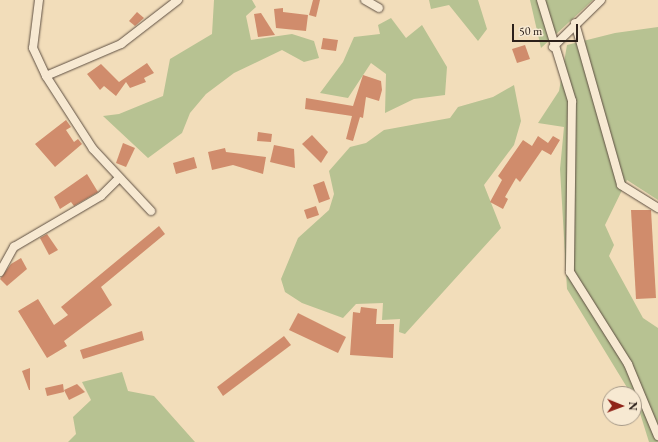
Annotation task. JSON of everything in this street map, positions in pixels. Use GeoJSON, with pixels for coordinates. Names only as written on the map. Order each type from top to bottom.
{"type":"FeatureCollection","features":[{"type":"Feature","properties":{"kind":"street"},"geometry":{"type":"LineString","coordinates":[[39,0],[33,48],[46,76],[92,149],[150,211]]}},
{"type":"Feature","properties":{"kind":"street"},"geometry":{"type":"LineString","coordinates":[[46,76],[121,44],[178,0]]}},
{"type":"Feature","properties":{"kind":"street"},"geometry":{"type":"LineString","coordinates":[[365,0],[379,8]]}},
{"type":"Feature","properties":{"kind":"street"},"geometry":{"type":"LineString","coordinates":[[541,0],[553,47],[572,101],[570,272],[628,364],[658,436]]}},
{"type":"Feature","properties":{"kind":"street"},"geometry":{"type":"LineString","coordinates":[[553,47],[575,23],[601,0]]}},
{"type":"Feature","properties":{"kind":"street"},"geometry":{"type":"LineString","coordinates":[[575,23],[621,185],[658,208]]}},
{"type":"Feature","properties":{"kind":"street"},"geometry":{"type":"LineString","coordinates":[[0,272],[14,247],[100,196],[118,178]]}},
{"type":"Feature","properties":{"kind":"green space"},"geometry":{"type":"Polygon","coordinates":[[[214,0],[252,0],[256,7],[246,16],[251,40],[292,34],[314,41],[319,58],[304,62],[282,50],[234,73],[206,94],[190,113],[182,133],[148,158],[103,116],[119,114],[163,96],[170,59],[212,34],[214,0]]]}},
{"type":"Feature","properties":{"kind":"green space"},"geometry":{"type":"Polygon","coordinates":[[[429,0],[478,0],[487,29],[478,41],[449,5],[431,9],[429,0]]]}},
{"type":"Feature","properties":{"kind":"green space"},"geometry":{"type":"Polygon","coordinates":[[[530,0],[593,0],[541,48],[530,0]]]}},
{"type":"Feature","properties":{"kind":"green space"},"geometry":{"type":"Polygon","coordinates":[[[391,18],[406,38],[422,25],[447,67],[445,95],[414,99],[385,113],[386,74],[371,63],[348,98],[320,93],[343,62],[354,37],[380,34],[378,25],[391,18]]]}},
{"type":"Feature","properties":{"kind":"green space"},"geometry":{"type":"Polygon","coordinates":[[[658,27],[658,200],[627,180],[605,225],[614,245],[609,256],[643,318],[658,328],[658,442],[649,442],[642,420],[642,386],[626,386],[567,289],[560,169],[564,127],[538,123],[559,91],[567,45],[615,33],[658,27]]]}},
{"type":"Feature","properties":{"kind":"green space"},"geometry":{"type":"Polygon","coordinates":[[[514,85],[521,121],[514,145],[484,185],[501,228],[405,334],[399,332],[400,319],[382,320],[383,303],[356,304],[343,318],[302,303],[285,292],[281,279],[298,238],[329,210],[334,194],[329,171],[350,147],[366,143],[384,130],[450,118],[458,107],[493,97],[514,85]]]}},
{"type":"Feature","properties":{"kind":"green space"},"geometry":{"type":"Polygon","coordinates":[[[122,372],[128,391],[154,396],[195,442],[68,442],[76,434],[73,417],[91,400],[82,382],[122,372]]]}},
{"type":"Feature","properties":{"kind":"building"},"geometry":{"type":"Polygon","coordinates":[[[313,0],[320,0],[316,17],[309,15],[313,0]]]}},
{"type":"Feature","properties":{"kind":"building"},"geometry":{"type":"Polygon","coordinates":[[[283,8],[283,12],[308,15],[306,31],[276,28],[274,9],[283,8]]]}},
{"type":"Feature","properties":{"kind":"building"},"geometry":{"type":"Polygon","coordinates":[[[137,12],[144,18],[135,26],[129,21],[137,12]]]}},
{"type":"Feature","properties":{"kind":"building"},"geometry":{"type":"Polygon","coordinates":[[[261,13],[275,35],[258,37],[254,14],[261,13]]]}},
{"type":"Feature","properties":{"kind":"building"},"geometry":{"type":"Polygon","coordinates":[[[323,38],[338,40],[336,51],[321,49],[323,38]]]}},
{"type":"Feature","properties":{"kind":"building"},"geometry":{"type":"Polygon","coordinates":[[[525,45],[530,59],[517,63],[512,49],[525,45]]]}},
{"type":"Feature","properties":{"kind":"building"},"geometry":{"type":"Polygon","coordinates":[[[147,63],[154,73],[144,78],[146,82],[130,88],[126,82],[116,96],[104,86],[100,90],[87,74],[101,64],[119,82],[147,63]]]}},
{"type":"Feature","properties":{"kind":"building"},"geometry":{"type":"Polygon","coordinates":[[[363,75],[381,81],[382,90],[379,101],[366,97],[363,118],[360,117],[353,141],[346,139],[352,116],[305,109],[306,98],[353,106],[363,75]]]}},
{"type":"Feature","properties":{"kind":"building"},"geometry":{"type":"Polygon","coordinates":[[[66,120],[71,127],[66,130],[74,142],[78,139],[82,144],[55,167],[35,144],[66,120]]]}},
{"type":"Feature","properties":{"kind":"building"},"geometry":{"type":"Polygon","coordinates":[[[258,132],[272,134],[271,142],[257,141],[258,132]]]}},
{"type":"Feature","properties":{"kind":"building"},"geometry":{"type":"Polygon","coordinates":[[[312,135],[328,152],[321,163],[302,144],[312,135]]]}},
{"type":"Feature","properties":{"kind":"building"},"geometry":{"type":"Polygon","coordinates":[[[538,136],[548,143],[553,136],[560,140],[551,155],[542,150],[520,182],[516,178],[505,197],[508,199],[503,209],[490,202],[502,180],[498,176],[523,140],[532,146],[538,136]]]}},
{"type":"Feature","properties":{"kind":"building"},"geometry":{"type":"Polygon","coordinates":[[[123,143],[135,148],[126,167],[116,163],[123,143]]]}},
{"type":"Feature","properties":{"kind":"building"},"geometry":{"type":"Polygon","coordinates":[[[274,145],[294,149],[295,168],[270,162],[274,145]]]}},
{"type":"Feature","properties":{"kind":"building"},"geometry":{"type":"Polygon","coordinates":[[[225,148],[226,152],[266,157],[263,174],[233,165],[212,170],[208,152],[225,148]]]}},
{"type":"Feature","properties":{"kind":"building"},"geometry":{"type":"Polygon","coordinates":[[[194,157],[197,168],[176,174],[173,163],[194,157]]]}},
{"type":"Feature","properties":{"kind":"building"},"geometry":{"type":"Polygon","coordinates":[[[87,174],[98,192],[74,206],[71,202],[60,209],[54,197],[87,174]]]}},
{"type":"Feature","properties":{"kind":"building"},"geometry":{"type":"Polygon","coordinates":[[[324,181],[330,199],[319,203],[313,185],[324,181]]]}},
{"type":"Feature","properties":{"kind":"building"},"geometry":{"type":"Polygon","coordinates":[[[316,206],[319,215],[307,219],[304,210],[316,206]]]}},
{"type":"Feature","properties":{"kind":"building"},"geometry":{"type":"Polygon","coordinates":[[[631,210],[651,210],[656,298],[636,299],[631,210]]]}},
{"type":"Feature","properties":{"kind":"building"},"geometry":{"type":"Polygon","coordinates":[[[159,226],[165,234],[101,287],[112,305],[64,341],[67,346],[47,358],[18,311],[38,299],[54,325],[68,315],[61,307],[159,226]]]}},
{"type":"Feature","properties":{"kind":"building"},"geometry":{"type":"Polygon","coordinates":[[[47,234],[58,250],[49,255],[40,238],[47,234]]]}},
{"type":"Feature","properties":{"kind":"building"},"geometry":{"type":"Polygon","coordinates":[[[21,258],[27,269],[7,286],[0,279],[11,264],[21,258]]]}},
{"type":"Feature","properties":{"kind":"building"},"geometry":{"type":"Polygon","coordinates":[[[361,307],[377,309],[376,324],[394,324],[393,358],[350,355],[353,312],[360,313],[361,307]]]}},
{"type":"Feature","properties":{"kind":"building"},"geometry":{"type":"Polygon","coordinates":[[[298,313],[346,337],[338,353],[289,330],[298,313]]]}},
{"type":"Feature","properties":{"kind":"building"},"geometry":{"type":"Polygon","coordinates":[[[142,331],[144,340],[83,359],[80,350],[142,331]]]}},
{"type":"Feature","properties":{"kind":"building"},"geometry":{"type":"Polygon","coordinates":[[[284,336],[291,345],[223,396],[217,387],[284,336]]]}},
{"type":"Feature","properties":{"kind":"building"},"geometry":{"type":"Polygon","coordinates":[[[30,368],[30,390],[29,390],[22,371],[30,368]]]}},
{"type":"Feature","properties":{"kind":"building"},"geometry":{"type":"Polygon","coordinates":[[[63,384],[64,392],[47,396],[45,388],[63,384]]]}},
{"type":"Feature","properties":{"kind":"building"},"geometry":{"type":"Polygon","coordinates":[[[77,384],[85,392],[69,400],[64,390],[77,384]]]}}]}
